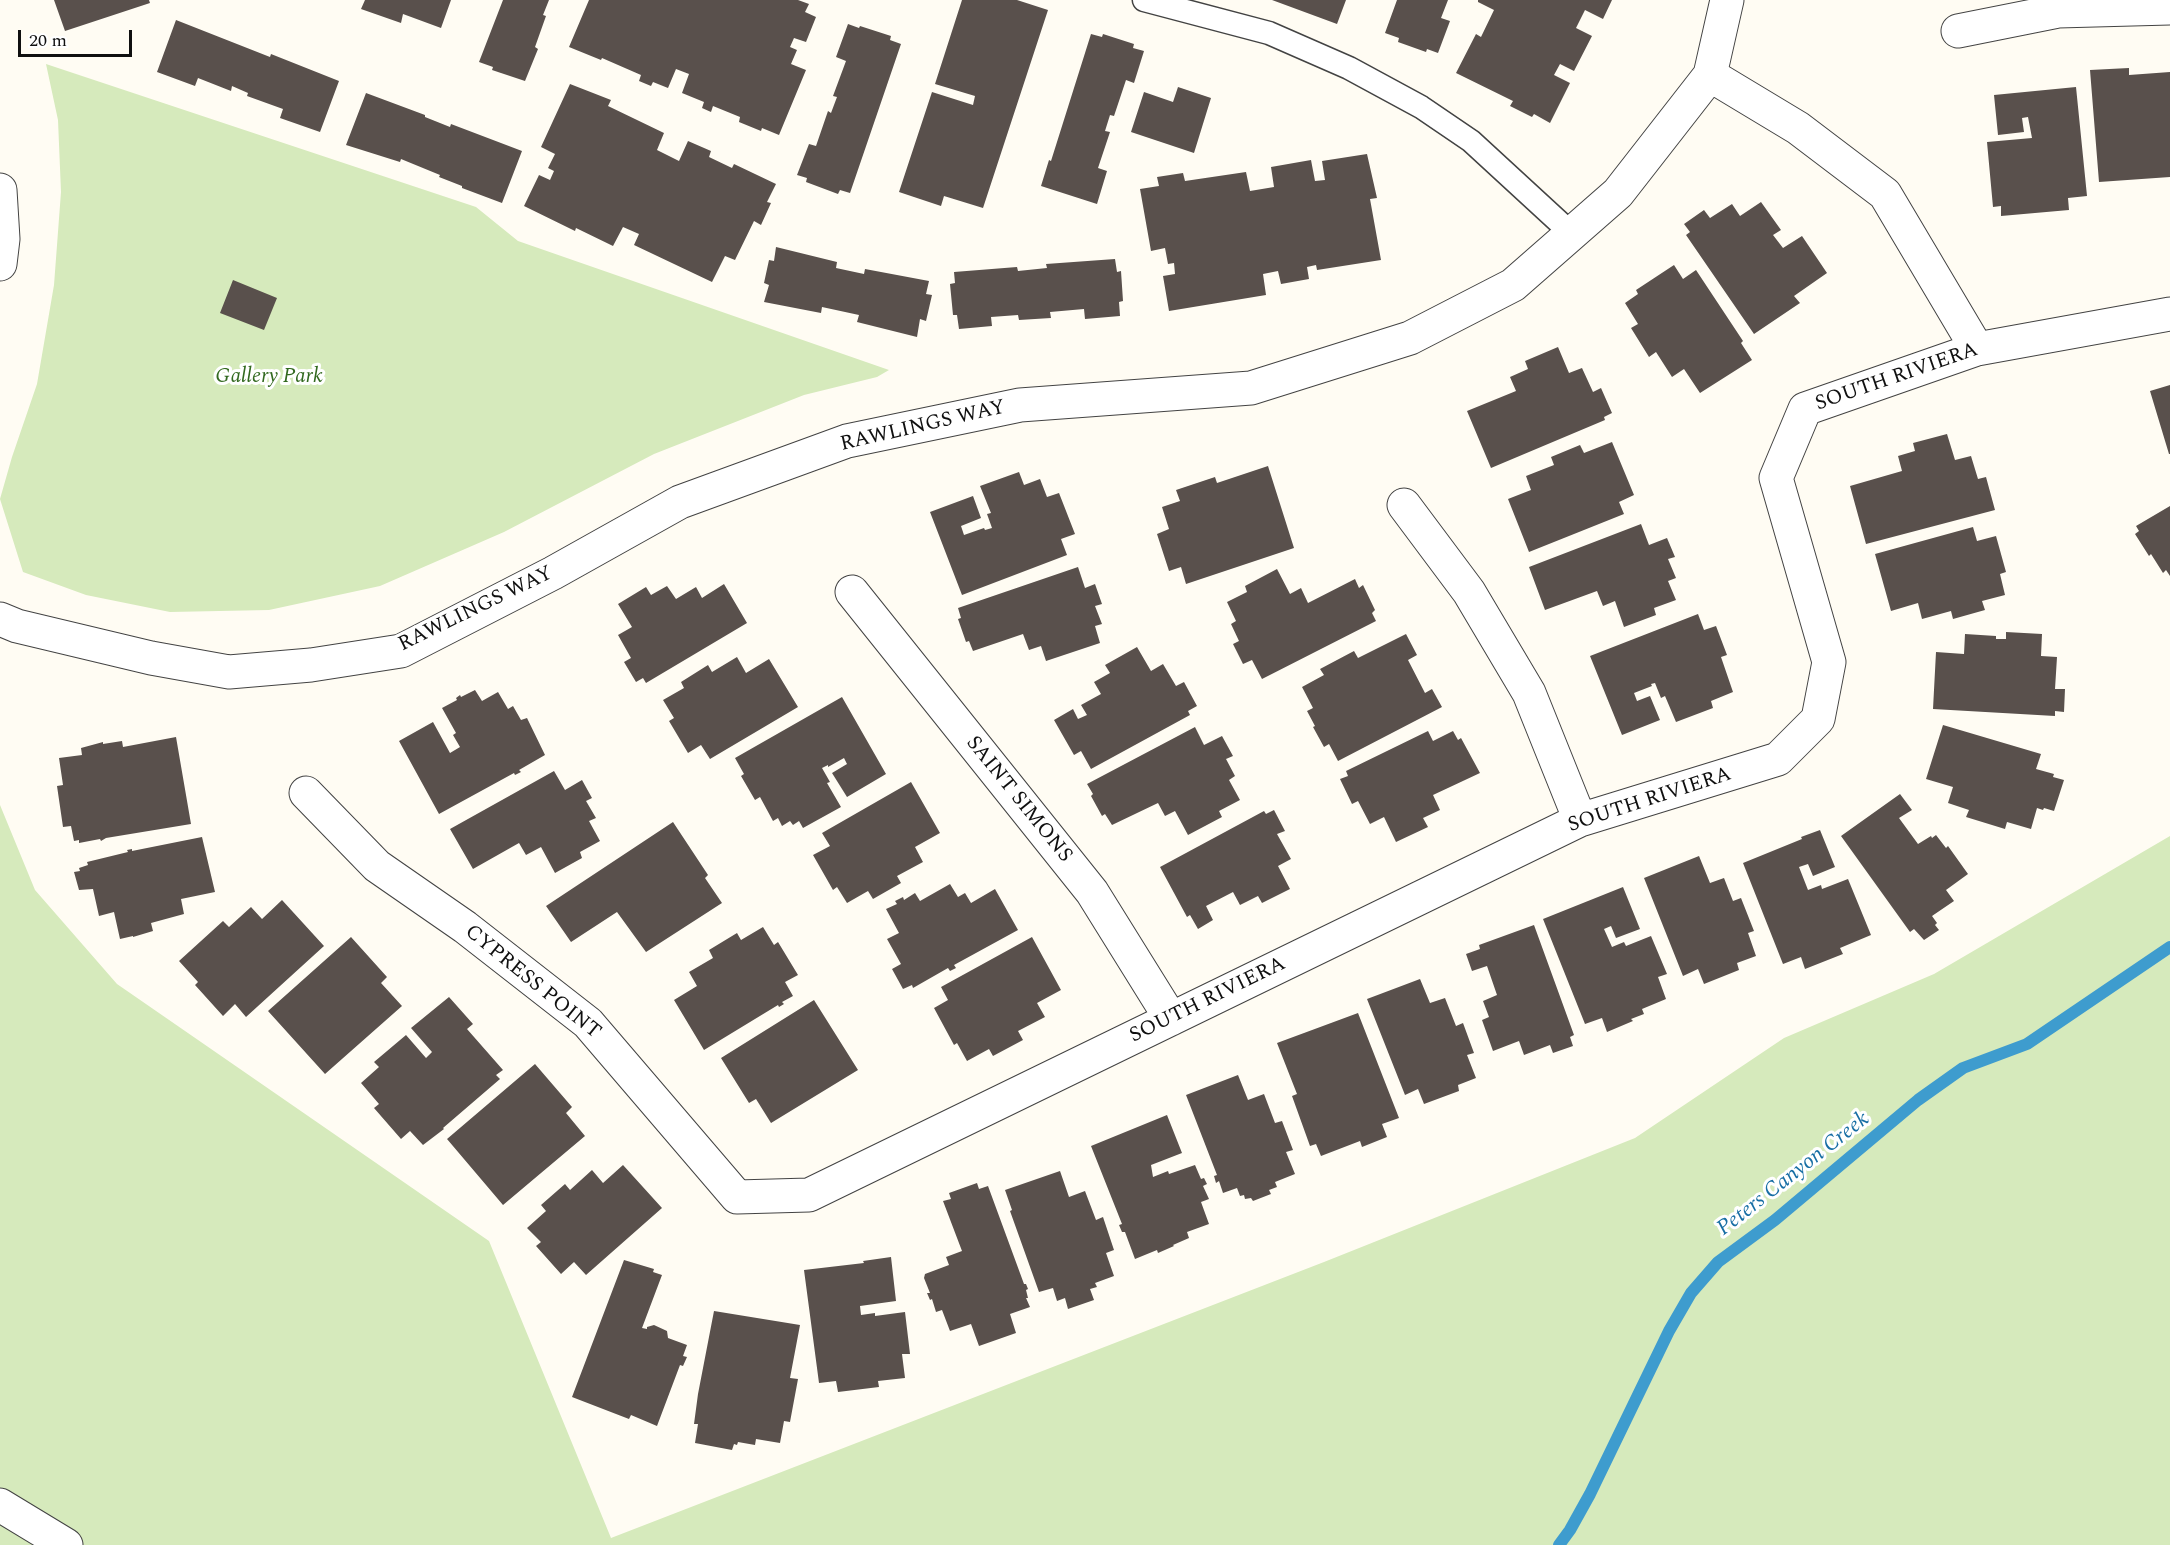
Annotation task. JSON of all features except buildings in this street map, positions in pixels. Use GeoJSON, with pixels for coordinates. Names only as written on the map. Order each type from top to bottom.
{"type":"FeatureCollection","features":[{"type":"Feature","properties":{"kind":"street","name":"RAWLINGS WAY"},"geometry":{"type":"LineString","coordinates":[[0,619],[17,626],[151,658],[229,672],[311,665],[400,651],[553,573],[680,502],[847,441],[1020,405],[1251,388],[1410,338],[1513,285],[1618,193],[1710,75],[1727,0]]}},
{"type":"Feature","properties":{"kind":"street"},"geometry":{"type":"LineString","coordinates":[[1958,31],[2058,11],[2170,8]]}},
{"type":"Feature","properties":{"kind":"street"},"geometry":{"type":"LineString","coordinates":[[1710,75],[1798,128],[1885,194],[1977,349]]}},
{"type":"Feature","properties":{"kind":"street"},"geometry":{"type":"LineString","coordinates":[[0,192],[3,239],[0,264]]}},
{"type":"Feature","properties":{"kind":"street","name":"SOUTH RIVIERA"},"geometry":{"type":"LineString","coordinates":[[737,1197],[809,1195],[1580,820],[1778,759],[1818,719],[1829,662],[1776,478],[1805,409],[1977,349],[2170,314]]}},
{"type":"Feature","properties":{"kind":"street"},"geometry":{"type":"LineString","coordinates":[[1404,506],[1469,592],[1530,693],[1580,820]]}},
{"type":"Feature","properties":{"kind":"street","name":"SAINT SIMONS"},"geometry":{"type":"LineString","coordinates":[[852,592],[1092,892],[1171,1018]]}},
{"type":"Feature","properties":{"kind":"street","name":"CYPRESS POINT"},"geometry":{"type":"LineString","coordinates":[[306,793],[377,866],[465,927],[588,1023],[737,1197]]}},
{"type":"Feature","properties":{"kind":"street"},"geometry":{"type":"LineString","coordinates":[[0,1505],[66,1545]]}},
{"type":"Feature","properties":{"kind":"lane"},"geometry":{"type":"LineString","coordinates":[[1144,0],[1269,33],[1349,68],[1421,107],[1471,141],[1571,233]]}},
{"type":"Feature","properties":{"kind":"green space","name":"Gallery Park"},"geometry":{"type":"Polygon","coordinates":[[[46,64],[476,207],[518,241],[889,370],[877,377],[804,395],[654,454],[504,532],[380,586],[269,610],[170,612],[86,595],[23,572],[0,499],[37,384],[54,285],[61,192],[58,120],[46,64]]]}},
{"type":"Feature","properties":{"kind":"green space"},"geometry":{"type":"Polygon","coordinates":[[[0,805],[35,890],[117,984],[489,1241],[611,1538],[1324,1262],[1635,1138],[1784,1038],[1934,974],[2170,836],[2170,1545],[0,1545],[0,805]]]}},
{"type":"Feature","properties":{"kind":"waterway","name":"Peters Canyon Creek"},"geometry":{"type":"LineString","coordinates":[[1559,1545],[1590,1494],[1669,1331],[1691,1293],[1718,1262],[1775,1220],[1918,1100],[1963,1068],[2027,1044],[2170,947]]}}]}
